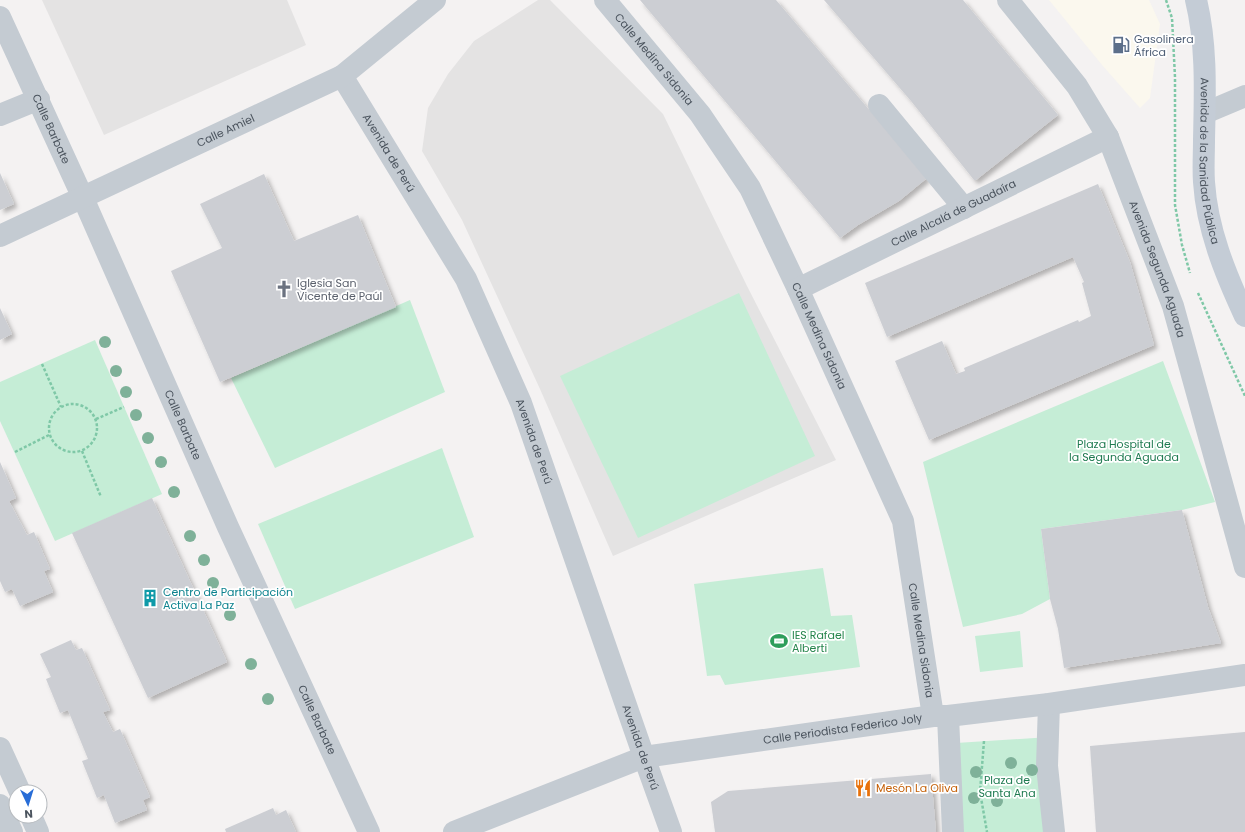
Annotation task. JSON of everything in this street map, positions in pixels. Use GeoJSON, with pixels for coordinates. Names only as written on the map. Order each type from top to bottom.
{"type":"FeatureCollection","features":[{"type":"Feature","properties":{"kind":"main road","name":"Avenida de la Sanidad Pública"},"geometry":{"type":"LineString","coordinates":[[1196,0],[1204,44],[1204,182],[1208,213],[1215,242],[1230,284],[1245,316]]}},
{"type":"Feature","properties":{"kind":"street","name":"Calle Amiel"},"geometry":{"type":"LineString","coordinates":[[0,236],[342,76],[435,0]]}},
{"type":"Feature","properties":{"kind":"street","name":"Calle Medina Sidonia"},"geometry":{"type":"LineString","coordinates":[[605,0],[700,114],[750,188],[798,289],[903,521],[940,716]]}},
{"type":"Feature","properties":{"kind":"street","name":"Avenida Segunda Aguada"},"geometry":{"type":"LineString","coordinates":[[1008,0],[1077,86],[1108,137],[1173,306],[1245,567]]}},
{"type":"Feature","properties":{"kind":"street","name":"Calle Barbate"},"geometry":{"type":"LineString","coordinates":[[0,18],[39,99],[228,527],[369,832]]}},
{"type":"Feature","properties":{"kind":"street","name":"Avenida de Perú"},"geometry":{"type":"LineString","coordinates":[[342,76],[466,279],[518,396],[671,832]]}},
{"type":"Feature","properties":{"kind":"street"},"geometry":{"type":"LineString","coordinates":[[1205,113],[1245,96]]}},
{"type":"Feature","properties":{"kind":"street"},"geometry":{"type":"LineString","coordinates":[[0,115],[39,99]]}},
{"type":"Feature","properties":{"kind":"street"},"geometry":{"type":"LineString","coordinates":[[878,105],[964,208]]}},
{"type":"Feature","properties":{"kind":"street","name":"Calle Alcalá de Guadaíra"},"geometry":{"type":"LineString","coordinates":[[798,289],[1108,137]]}},
{"type":"Feature","properties":{"kind":"street","name":"Calle Periodista Federico Joly"},"geometry":{"type":"LineString","coordinates":[[454,832],[644,757],[940,716],[1049,704],[1245,675]]}},
{"type":"Feature","properties":{"kind":"street"},"geometry":{"type":"LineString","coordinates":[[1049,704],[1047,766],[1054,832]]}},
{"type":"Feature","properties":{"kind":"street"},"geometry":{"type":"LineString","coordinates":[[940,716],[953,832]]}},
{"type":"Feature","properties":{"kind":"street"},"geometry":{"type":"LineString","coordinates":[[0,748],[16,784]]}},
{"type":"Feature","properties":{"kind":"street"},"geometry":{"type":"LineString","coordinates":[[0,805],[12,832]]}},
{"type":"Feature","properties":{"kind":"path"},"geometry":{"type":"LineString","coordinates":[[1166,0],[1172,18],[1175,78],[1175,131]]}},
{"type":"Feature","properties":{"kind":"path"},"geometry":{"type":"LineString","coordinates":[[42,364],[61,407]]}},
{"type":"Feature","properties":{"kind":"path"},"geometry":{"type":"LineString","coordinates":[[69,404],[77,404],[92,412],[96,418],[98,426],[94,442],[89,448],[74,453],[66,452],[53,442],[49,435],[49,427],[55,412],[61,407],[69,404]]}},
{"type":"Feature","properties":{"kind":"path"},"geometry":{"type":"LineString","coordinates":[[96,418],[124,407]]}},
{"type":"Feature","properties":{"kind":"path"},"geometry":{"type":"LineString","coordinates":[[15,452],[49,435]]}},
{"type":"Feature","properties":{"kind":"path"},"geometry":{"type":"LineString","coordinates":[[82,451],[101,496]]}},
{"type":"Feature","properties":{"kind":"path"},"geometry":{"type":"LineString","coordinates":[[984,741],[980,792],[988,832]]}},
{"type":"Feature","properties":{"kind":"shaded area"},"geometry":{"type":"Polygon","coordinates":[[[42,0],[287,0],[306,45],[104,135],[42,0]]]}},
{"type":"Feature","properties":{"kind":"shaded area"},"geometry":{"type":"Polygon","coordinates":[[[538,0],[550,0],[663,114],[747,286],[836,460],[613,556],[540,389],[462,220],[422,151],[428,108],[448,74],[474,41],[538,0]]]}},
{"type":"Feature","properties":{"kind":"shaded area","name":"Gasolinera África"},"geometry":{"type":"Polygon","coordinates":[[[1049,0],[1149,0],[1160,24],[1150,98],[1140,108],[1102,65],[1049,0]]]}},
{"type":"Feature","properties":{"kind":"green space"},"geometry":{"type":"Polygon","coordinates":[[[739,293],[815,456],[638,538],[560,376],[739,293]]]}},
{"type":"Feature","properties":{"kind":"green space"},"geometry":{"type":"Polygon","coordinates":[[[410,300],[445,392],[275,468],[231,378],[410,300]]]}},
{"type":"Feature","properties":{"kind":"green space"},"geometry":{"type":"Polygon","coordinates":[[[95,340],[162,494],[55,541],[0,421],[0,382],[95,340]]]}},
{"type":"Feature","properties":{"kind":"green space","name":"Plaza Hospital de la Segunda Aguada"},"geometry":{"type":"Polygon","coordinates":[[[1163,361],[1215,502],[1182,510],[1041,529],[1050,599],[1022,614],[963,627],[923,462],[1163,361]]]}},
{"type":"Feature","properties":{"kind":"green space"},"geometry":{"type":"Polygon","coordinates":[[[442,448],[474,537],[295,609],[258,524],[442,448]]]}},
{"type":"Feature","properties":{"kind":"green space","name":"IES Rafael Alberti"},"geometry":{"type":"Polygon","coordinates":[[[823,568],[831,616],[852,615],[860,667],[725,685],[720,675],[707,676],[694,584],[823,568]]]}},
{"type":"Feature","properties":{"kind":"green space"},"geometry":{"type":"Polygon","coordinates":[[[1020,631],[1023,667],[980,672],[975,636],[1020,631]]]}},
{"type":"Feature","properties":{"kind":"green space","name":"Plaza de Santa Ana"},"geometry":{"type":"Polygon","coordinates":[[[1050,737],[1061,832],[963,832],[956,743],[1050,737]]]}},
{"type":"Feature","properties":{"kind":"building"},"geometry":{"type":"Polygon","coordinates":[[[640,0],[776,0],[927,178],[899,201],[858,225],[840,238],[640,0]]]}},
{"type":"Feature","properties":{"kind":"building"},"geometry":{"type":"Polygon","coordinates":[[[824,0],[963,0],[1058,115],[976,180],[974,180],[911,101],[824,0]]]}},
{"type":"Feature","properties":{"kind":"building"},"geometry":{"type":"Polygon","coordinates":[[[0,173],[14,204],[0,210],[0,173]]]}},
{"type":"Feature","properties":{"kind":"building","name":"Iglesia San Vicente de Paúl"},"geometry":{"type":"Polygon","coordinates":[[[264,174],[294,241],[358,215],[396,307],[220,382],[171,271],[222,248],[200,204],[264,174]]]}},
{"type":"Feature","properties":{"kind":"building"},"geometry":{"type":"Polygon","coordinates":[[[1098,184],[1130,262],[1154,345],[929,440],[895,361],[942,341],[956,374],[965,371],[964,368],[1078,320],[1079,322],[1091,316],[1082,283],[1084,282],[1073,257],[887,337],[865,283],[1098,184]]]}},
{"type":"Feature","properties":{"kind":"building"},"geometry":{"type":"Polygon","coordinates":[[[0,308],[12,334],[0,340],[0,308]]]}},
{"type":"Feature","properties":{"kind":"building"},"geometry":{"type":"Polygon","coordinates":[[[0,462],[16,498],[9,501],[27,535],[34,532],[50,569],[44,571],[53,592],[20,606],[12,589],[5,592],[0,581],[0,462]]]}},
{"type":"Feature","properties":{"kind":"building","name":"Centro de Participación Activa La Paz"},"geometry":{"type":"Polygon","coordinates":[[[152,498],[227,662],[148,698],[72,533],[152,498]]]}},
{"type":"Feature","properties":{"kind":"building"},"geometry":{"type":"Polygon","coordinates":[[[1182,510],[1208,607],[1221,643],[1064,668],[1058,629],[1050,599],[1041,529],[1182,510]]]}},
{"type":"Feature","properties":{"kind":"building"},"geometry":{"type":"Polygon","coordinates":[[[71,640],[76,650],[82,648],[110,710],[103,712],[113,732],[120,729],[150,797],[143,800],[147,810],[115,823],[104,795],[97,798],[82,761],[88,759],[68,710],[60,713],[46,679],[51,677],[40,654],[71,640]]]}},
{"type":"Feature","properties":{"kind":"building"},"geometry":{"type":"Polygon","coordinates":[[[1245,732],[1245,832],[1096,832],[1090,746],[1245,732]]]}},
{"type":"Feature","properties":{"kind":"building"},"geometry":{"type":"Polygon","coordinates":[[[931,774],[936,832],[715,832],[711,802],[728,791],[931,774]]]}},
{"type":"Feature","properties":{"kind":"building"},"geometry":{"type":"Polygon","coordinates":[[[273,808],[276,815],[286,810],[296,832],[226,832],[225,829],[273,808]]]}},
{"type":"Feature","properties":{"kind":"place","name":"Gasolinera África"},"geometry":{"type":"Point","coordinates":[1121,45]}},
{"type":"Feature","properties":{"kind":"place","name":"Iglesia San Vicente de Paúl"},"geometry":{"type":"Point","coordinates":[284,289]}},
{"type":"Feature","properties":{"kind":"place","name":"Centro de Participación Activa La Paz"},"geometry":{"type":"Point","coordinates":[150,598]}},
{"type":"Feature","properties":{"kind":"place","name":"IES Rafael Alberti"},"geometry":{"type":"Point","coordinates":[779,641]}},
{"type":"Feature","properties":{"kind":"place","name":"Mesón La Oliva"},"geometry":{"type":"Point","coordinates":[863,788]}}]}
